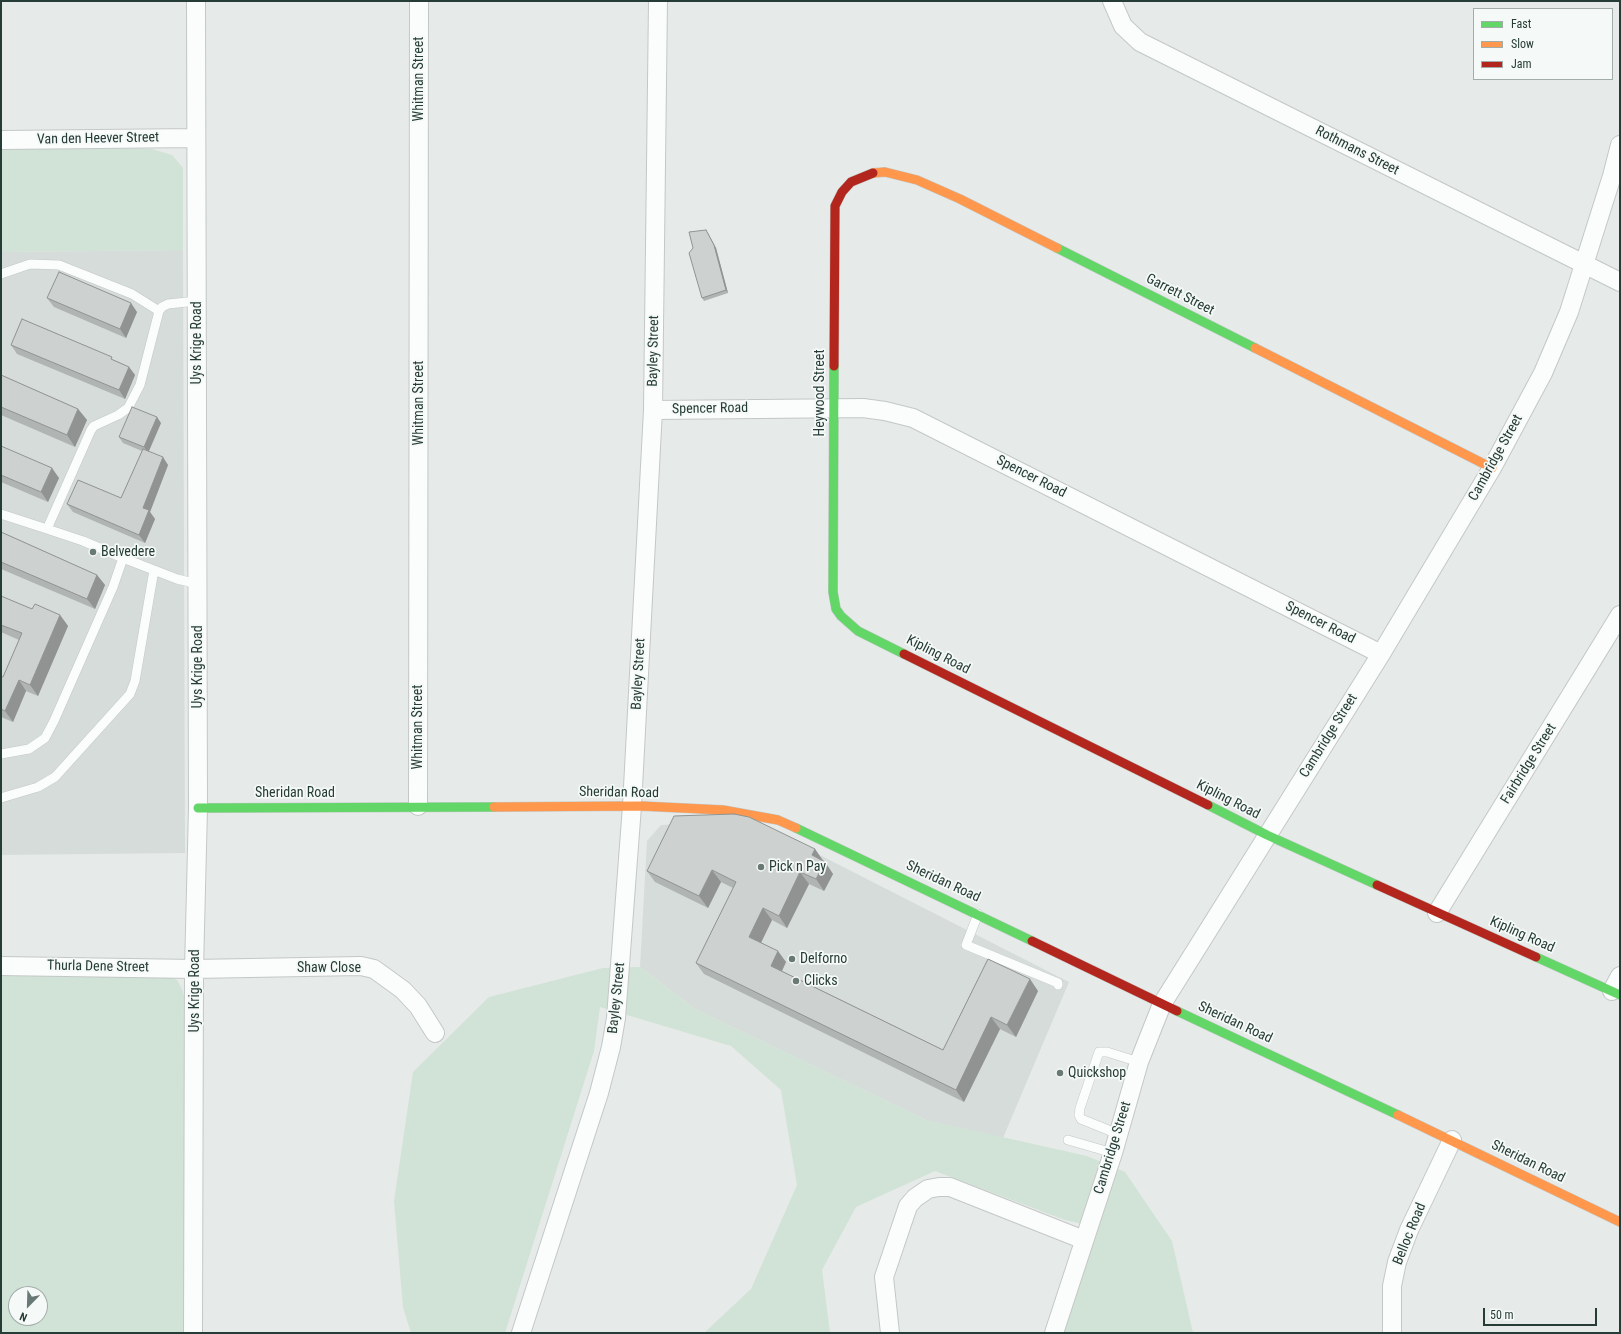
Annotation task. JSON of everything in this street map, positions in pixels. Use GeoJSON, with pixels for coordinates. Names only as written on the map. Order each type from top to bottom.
{"type":"FeatureCollection","features":[{"type":"Feature","properties":{"kind":"street","name":"Uys Krige Road"},"geometry":{"type":"LineString","coordinates":[[193,1333],[194,969],[198,808],[196,1]]}},
{"type":"Feature","properties":{"kind":"street","name":"Whitman Street"},"geometry":{"type":"LineString","coordinates":[[418,806],[419,1]]}},
{"type":"Feature","properties":{"kind":"street","name":"Bayley Street"},"geometry":{"type":"LineString","coordinates":[[521,1333],[599,1093],[611,1047],[616,1018],[632,806],[653,410],[658,1]]}},
{"type":"Feature","properties":{"kind":"street","name":"Rothmans Street"},"geometry":{"type":"LineString","coordinates":[[1112,1],[1123,26],[1140,42],[1620,282]]}},
{"type":"Feature","properties":{"kind":"street","name":"Van den Heever Street"},"geometry":{"type":"LineString","coordinates":[[1,140],[196,138]]}},
{"type":"Feature","properties":{"kind":"street","name":"Cambridge Street"},"geometry":{"type":"LineString","coordinates":[[1054,1333],[1113,1153],[1139,1062],[1162,1004],[1381,654],[1492,468],[1543,373],[1569,312],[1620,145]]}},
{"type":"Feature","properties":{"kind":"street","name":"Garrett Street"},"geometry":{"type":"LineString","coordinates":[[851,182],[874,172],[889,173],[917,180],[960,199],[1492,468]]}},
{"type":"Feature","properties":{"kind":"street","name":"Heywood Street"},"geometry":{"type":"LineString","coordinates":[[836,608],[833,582],[835,408],[834,216],[835,206],[842,192],[851,182]]}},
{"type":"Feature","properties":{"kind":"street","name":"Spencer Road"},"geometry":{"type":"LineString","coordinates":[[653,410],[835,408],[885,411],[913,418],[1381,654]]}},
{"type":"Feature","properties":{"kind":"street","name":"Kipling Road"},"geometry":{"type":"LineString","coordinates":[[836,608],[844,620],[858,630],[1267,835],[1437,913],[1617,987]]}},
{"type":"Feature","properties":{"kind":"street","name":"Fairbridge Street"},"geometry":{"type":"LineString","coordinates":[[1437,913],[1620,615]]}},
{"type":"Feature","properties":{"kind":"street","name":"Sheridan Road"},"geometry":{"type":"LineString","coordinates":[[198,808],[632,806],[723,810],[778,820],[978,914],[1162,1004],[1452,1140],[1620,1222]]}},
{"type":"Feature","properties":{"kind":"street","name":"Thurla Dene Street"},"geometry":{"type":"LineString","coordinates":[[1,966],[194,969]]}},
{"type":"Feature","properties":{"kind":"street","name":"Shaw Close"},"geometry":{"type":"LineString","coordinates":[[194,969],[361,966],[374,969],[388,978],[418,1006],[435,1034]]}},
{"type":"Feature","properties":{"kind":"street","name":"Belloc Road"},"geometry":{"type":"LineString","coordinates":[[1392,1333],[1392,1286],[1397,1262],[1409,1230],[1452,1140]]}},
{"type":"Feature","properties":{"kind":"street"},"geometry":{"type":"LineString","coordinates":[[890,1333],[884,1277],[908,1206],[915,1198],[928,1189],[940,1186],[950,1187],[1084,1240]]}},
{"type":"Feature","properties":{"kind":"lane"},"geometry":{"type":"LineString","coordinates":[[1,274],[30,264],[59,265],[132,294],[159,311]]}},
{"type":"Feature","properties":{"kind":"lane"},"geometry":{"type":"LineString","coordinates":[[47,529],[91,430],[94,426],[118,415],[128,408],[140,385],[159,311],[162,307],[168,304],[197,301]]}},
{"type":"Feature","properties":{"kind":"lane"},"geometry":{"type":"LineString","coordinates":[[1,514],[83,541],[154,570],[198,584]]}},
{"type":"Feature","properties":{"kind":"lane"},"geometry":{"type":"LineString","coordinates":[[1,754],[29,749],[45,738],[107,601],[123,558]]}},
{"type":"Feature","properties":{"kind":"lane"},"geometry":{"type":"LineString","coordinates":[[1,798],[38,787],[55,777],[130,694],[135,681],[154,570]]}},
{"type":"Feature","properties":{"kind":"lane"},"geometry":{"type":"LineString","coordinates":[[978,914],[966,945],[1058,983],[1058,985]]}},
{"type":"Feature","properties":{"kind":"lane"},"geometry":{"type":"LineString","coordinates":[[1118,1134],[1081,1119],[1079,1113],[1080,1108],[1099,1052],[1107,1052],[1139,1062]]}},
{"type":"Feature","properties":{"kind":"lane"},"geometry":{"type":"LineString","coordinates":[[1068,1140],[1113,1153]]}},
{"type":"Feature","properties":{"kind":"shaded area","name":"Belvedere"},"geometry":{"type":"Polygon","coordinates":[[[183,250],[185,853],[1,855],[1,252],[183,250]]]}},
{"type":"Feature","properties":{"kind":"shaded area"},"geometry":{"type":"Polygon","coordinates":[[[753,821],[1069,982],[1003,1138],[926,1120],[695,1009],[640,967],[647,841],[661,825],[753,821]]]}},
{"type":"Feature","properties":{"kind":"green space"},"geometry":{"type":"Polygon","coordinates":[[[1,148],[152,149],[172,155],[183,168],[183,250],[1,252],[1,148]]]}},
{"type":"Feature","properties":{"kind":"green space"},"geometry":{"type":"Polygon","coordinates":[[[640,967],[695,1009],[926,1120],[1087,1156],[1125,1172],[1172,1241],[1193,1333],[1055,1333],[1088,1225],[1065,1220],[935,1171],[856,1207],[822,1270],[830,1333],[704,1333],[751,1289],[797,1185],[781,1090],[731,1046],[600,1007],[594,1051],[505,1333],[411,1333],[403,1307],[394,1201],[413,1072],[489,997],[603,968],[640,967]]]}},
{"type":"Feature","properties":{"kind":"green space"},"geometry":{"type":"Polygon","coordinates":[[[1,970],[164,974],[177,980],[182,989],[186,1001],[184,1333],[1,1333],[1,970]]]}},
{"type":"Feature","properties":{"kind":"building"},"geometry":{"type":"Polygon","coordinates":[[[706,230],[714,245],[726,290],[702,298],[689,253],[693,248],[689,232],[706,230]]]}},
{"type":"Feature","properties":{"kind":"building"},"geometry":{"type":"Polygon","coordinates":[[[59,272],[131,303],[120,329],[47,298],[59,272]]]}},
{"type":"Feature","properties":{"kind":"building"},"geometry":{"type":"Polygon","coordinates":[[[22,319],[112,357],[111,359],[129,367],[119,390],[11,345],[22,319]]]}},
{"type":"Feature","properties":{"kind":"building"},"geometry":{"type":"Polygon","coordinates":[[[1,375],[78,409],[67,435],[1,407],[1,375]]]}},
{"type":"Feature","properties":{"kind":"building"},"geometry":{"type":"Polygon","coordinates":[[[132,407],[157,417],[144,447],[119,437],[132,407]]]}},
{"type":"Feature","properties":{"kind":"building"},"geometry":{"type":"Polygon","coordinates":[[[1,446],[52,468],[41,492],[1,475],[1,446]]]}},
{"type":"Feature","properties":{"kind":"building"},"geometry":{"type":"Polygon","coordinates":[[[143,449],[163,457],[143,508],[149,510],[139,535],[67,504],[78,480],[121,498],[143,449]]]}},
{"type":"Feature","properties":{"kind":"building"},"geometry":{"type":"Polygon","coordinates":[[[1,532],[97,575],[87,599],[1,562],[1,532]]]}},
{"type":"Feature","properties":{"kind":"building"},"geometry":{"type":"Polygon","coordinates":[[[1,596],[32,609],[35,604],[60,615],[30,685],[19,680],[5,711],[1,709],[1,677],[3,677],[22,633],[1,625],[1,596]]]}},
{"type":"Feature","properties":{"kind":"building"},"geometry":{"type":"Polygon","coordinates":[[[734,814],[749,817],[815,849],[812,855],[825,862],[816,879],[800,872],[779,916],[763,908],[749,937],[778,951],[771,966],[943,1050],[988,959],[1030,979],[1007,1025],[991,1017],[956,1090],[696,963],[736,882],[712,870],[699,896],[647,871],[674,816],[734,814]]]}},
{"type":"Feature","properties":{"kind":"traffic: fast"},"geometry":{"type":"LineString","coordinates":[[1057,248],[1255,348]]}},
{"type":"Feature","properties":{"kind":"traffic: fast"},"geometry":{"type":"LineString","coordinates":[[834,366],[833,592],[836,609],[841,616],[858,631],[904,654]]}},
{"type":"Feature","properties":{"kind":"traffic: fast"},"geometry":{"type":"LineString","coordinates":[[1208,805],[1267,835],[1377,885]]}},
{"type":"Feature","properties":{"kind":"traffic: fast"},"geometry":{"type":"LineString","coordinates":[[198,808],[494,807]]}},
{"type":"Feature","properties":{"kind":"traffic: fast"},"geometry":{"type":"LineString","coordinates":[[796,828],[1032,941]]}},
{"type":"Feature","properties":{"kind":"traffic: fast"},"geometry":{"type":"LineString","coordinates":[[1536,957],[1620,995]]}},
{"type":"Feature","properties":{"kind":"traffic: fast"},"geometry":{"type":"LineString","coordinates":[[1177,1011],[1398,1115]]}},
{"type":"Feature","properties":{"kind":"traffic: slow"},"geometry":{"type":"LineString","coordinates":[[873,173],[885,172],[917,180],[960,199],[1057,248]]}},
{"type":"Feature","properties":{"kind":"traffic: slow"},"geometry":{"type":"LineString","coordinates":[[1255,348],[1492,468]]}},
{"type":"Feature","properties":{"kind":"traffic: slow"},"geometry":{"type":"LineString","coordinates":[[494,807],[641,806],[723,810],[778,820],[796,828]]}},
{"type":"Feature","properties":{"kind":"traffic: slow"},"geometry":{"type":"LineString","coordinates":[[1398,1115],[1620,1222]]}},
{"type":"Feature","properties":{"kind":"traffic: jam"},"geometry":{"type":"LineString","coordinates":[[834,366],[835,206],[842,192],[851,182],[873,173]]}},
{"type":"Feature","properties":{"kind":"traffic: jam"},"geometry":{"type":"LineString","coordinates":[[904,654],[1208,805]]}},
{"type":"Feature","properties":{"kind":"traffic: jam"},"geometry":{"type":"LineString","coordinates":[[1377,885],[1536,957]]}},
{"type":"Feature","properties":{"kind":"traffic: jam"},"geometry":{"type":"LineString","coordinates":[[1032,941],[1177,1011]]}},
{"type":"Feature","properties":{"kind":"place","name":"Belvedere"},"geometry":{"type":"Point","coordinates":[93,552]}},
{"type":"Feature","properties":{"kind":"place","name":"Pick n Pay"},"geometry":{"type":"Point","coordinates":[761,867]}},
{"type":"Feature","properties":{"kind":"place","name":"Delforno"},"geometry":{"type":"Point","coordinates":[792,959]}},
{"type":"Feature","properties":{"kind":"place","name":"Clicks"},"geometry":{"type":"Point","coordinates":[796,981]}},
{"type":"Feature","properties":{"kind":"place","name":"Quickshop"},"geometry":{"type":"Point","coordinates":[1060,1073]}}]}
